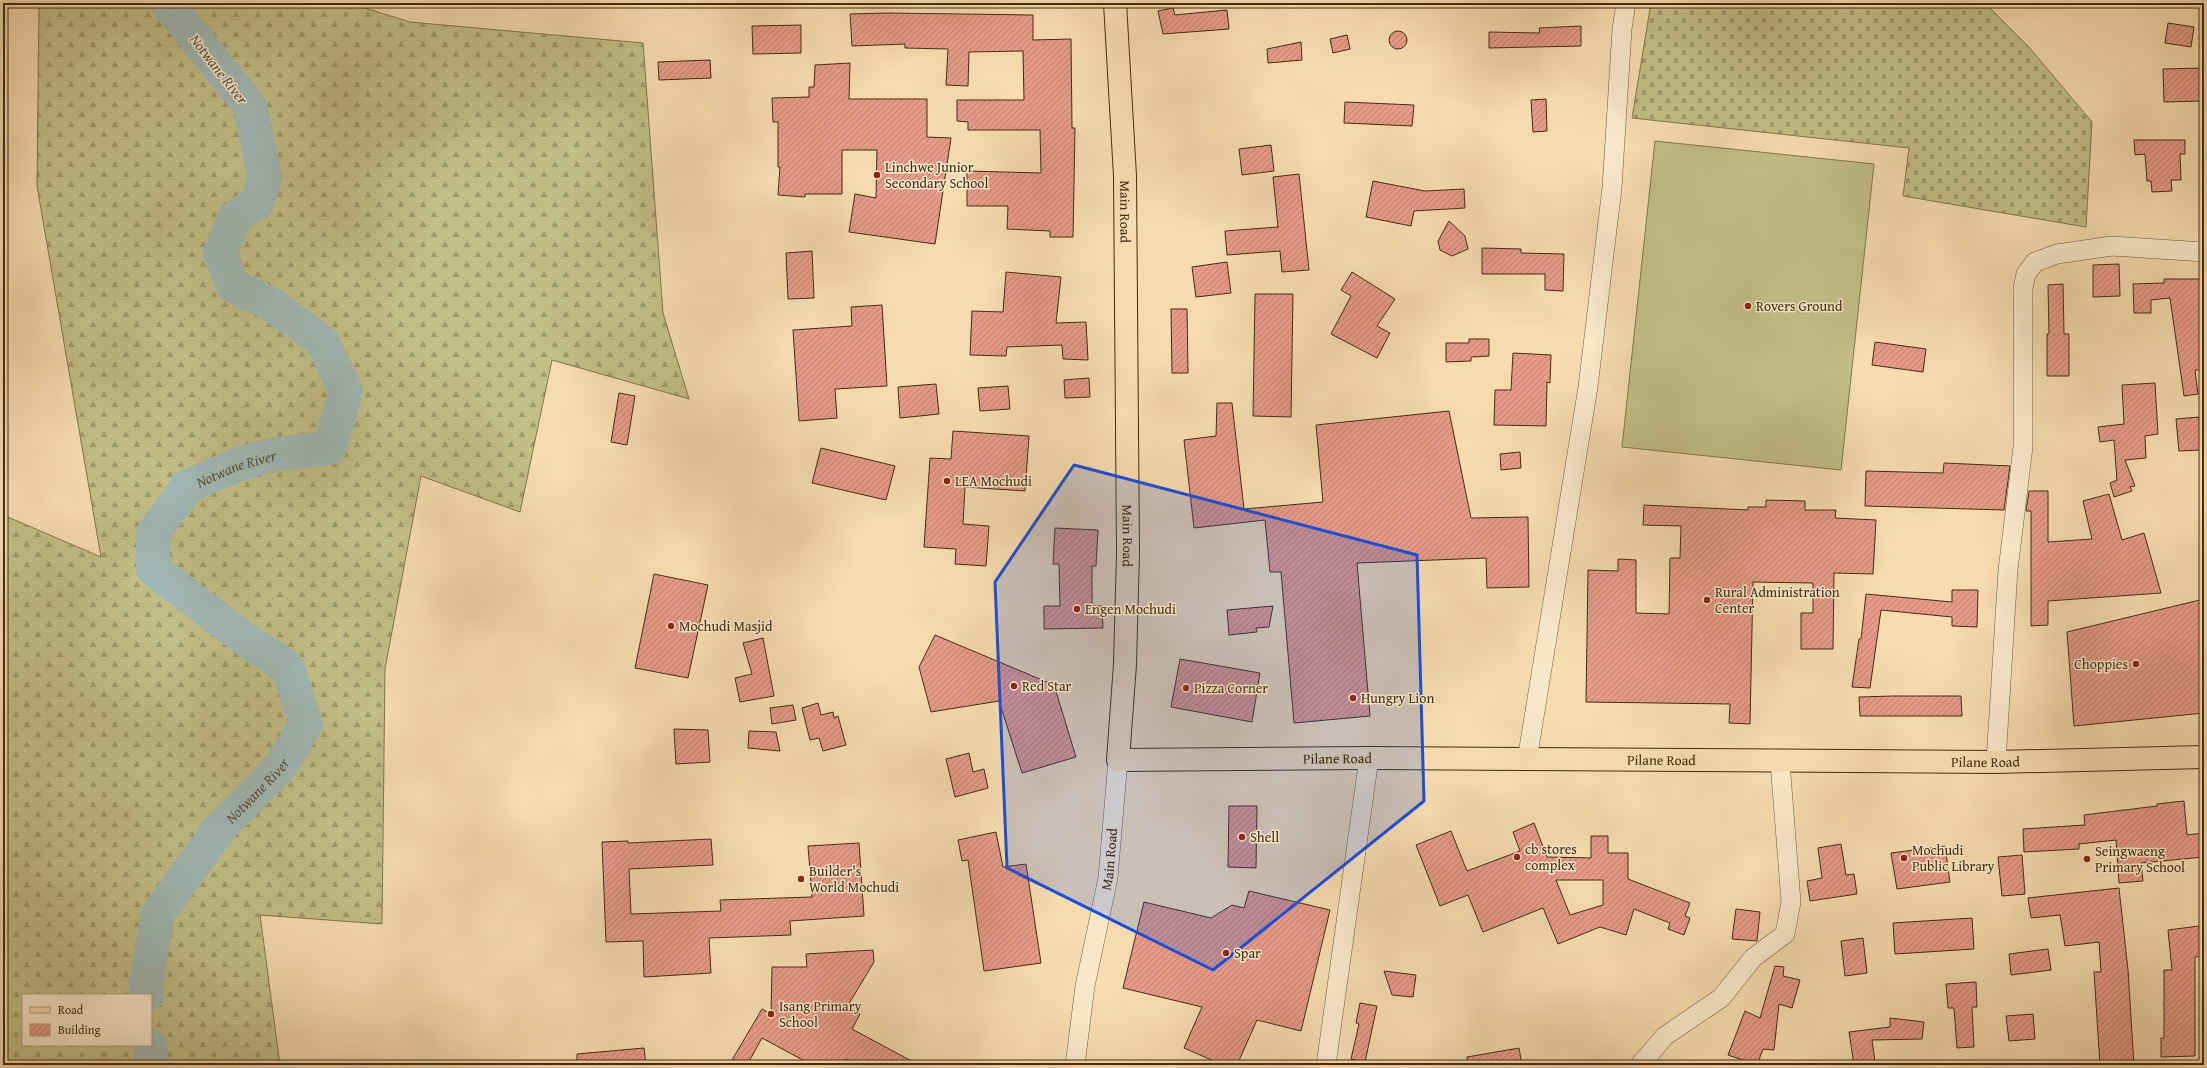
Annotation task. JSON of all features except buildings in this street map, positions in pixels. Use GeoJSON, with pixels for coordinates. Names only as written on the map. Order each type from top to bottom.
{"type":"FeatureCollection","features":[{"type":"Feature","properties":{"kind":"main road","name":"Main Road"},"geometry":{"type":"LineString","coordinates":[[1115,3],[1125,176],[1128,553],[1125,664],[1118,760]]}},
{"type":"Feature","properties":{"kind":"main road","name":"Pilane Road"},"geometry":{"type":"LineString","coordinates":[[1118,760],[1369,758],[1780,762],[1996,762],[2204,758]]}},
{"type":"Feature","properties":{"kind":"street"},"geometry":{"type":"LineString","coordinates":[[1527,760],[1588,387],[1612,188],[1622,29],[1626,3]]}},
{"type":"Feature","properties":{"kind":"street"},"geometry":{"type":"LineString","coordinates":[[1996,762],[2008,570],[2023,447],[2023,288],[2026,274],[2035,262],[2057,254],[2112,246],[2204,252]]}},
{"type":"Feature","properties":{"kind":"street"},"geometry":{"type":"LineString","coordinates":[[1326,1065],[1369,758]]}},
{"type":"Feature","properties":{"kind":"street","name":"Main Road"},"geometry":{"type":"LineString","coordinates":[[1075,1065],[1085,986],[1108,878],[1118,760]]}},
{"type":"Feature","properties":{"kind":"street"},"geometry":{"type":"LineString","coordinates":[[1640,1065],[1666,1036],[1721,998],[1753,958],[1785,934],[1791,902],[1780,762]]}},
{"type":"Feature","properties":{"kind":"highlighted area"},"geometry":{"type":"Polygon","coordinates":[[[1074,465],[1417,555],[1424,801],[1213,970],[1007,868],[995,582],[1074,465]]]}},
{"type":"Feature","properties":{"kind":"green space"},"geometry":{"type":"Polygon","coordinates":[[[39,3],[349,3],[410,22],[643,43],[663,313],[689,399],[552,360],[520,512],[421,476],[385,669],[382,924],[260,915],[280,1065],[3,1065],[3,515],[101,557],[37,186],[39,3]]]}},
{"type":"Feature","properties":{"kind":"green space"},"geometry":{"type":"Polygon","coordinates":[[[1651,3],[1985,3],[2028,46],[2092,122],[2086,227],[1903,196],[1909,148],[1632,118],[1651,3]]]}},
{"type":"Feature","properties":{"kind":"green space","name":"Rovers Ground"},"geometry":{"type":"Polygon","coordinates":[[[1655,141],[1874,164],[1841,470],[1622,447],[1655,141]]]}},
{"type":"Feature","properties":{"kind":"waterway","name":"Notwane River"},"geometry":{"type":"LineString","coordinates":[[147,994],[146,984],[158,914],[220,828],[280,767],[306,725],[288,668],[246,640],[153,569],[153,534],[187,487],[236,465],[276,454],[330,448],[346,391],[322,341],[269,303],[233,286],[220,253],[235,217],[257,203],[265,178],[250,106],[167,3]]}},
{"type":"Feature","properties":{"kind":"waterway","name":"Notwane River"},"geometry":{"type":"LineString","coordinates":[[150,1046],[152,1065]]}},
{"type":"Feature","properties":{"kind":"place","name":"Linchwe Junior Secondary School"},"geometry":{"type":"Point","coordinates":[877,175]}},
{"type":"Feature","properties":{"kind":"place","name":"Rovers Ground"},"geometry":{"type":"Point","coordinates":[1748,306]}},
{"type":"Feature","properties":{"kind":"place","name":"LEA Mochudi"},"geometry":{"type":"Point","coordinates":[947,481]}},
{"type":"Feature","properties":{"kind":"place","name":"Rural Administration Center"},"geometry":{"type":"Point","coordinates":[1707,600]}},
{"type":"Feature","properties":{"kind":"place","name":"Engen Mochudi"},"geometry":{"type":"Point","coordinates":[1077,609]}},
{"type":"Feature","properties":{"kind":"place","name":"Mochudi Masjid"},"geometry":{"type":"Point","coordinates":[671,626]}},
{"type":"Feature","properties":{"kind":"place","name":"Choppies"},"geometry":{"type":"Point","coordinates":[2136,664]}},
{"type":"Feature","properties":{"kind":"place","name":"Red Star"},"geometry":{"type":"Point","coordinates":[1014,686]}},
{"type":"Feature","properties":{"kind":"place","name":"Pizza Corner"},"geometry":{"type":"Point","coordinates":[1186,688]}},
{"type":"Feature","properties":{"kind":"place","name":"Hungry Lion"},"geometry":{"type":"Point","coordinates":[1353,698]}},
{"type":"Feature","properties":{"kind":"place","name":"Shell"},"geometry":{"type":"Point","coordinates":[1242,837]}},
{"type":"Feature","properties":{"kind":"place","name":"cb stores complex"},"geometry":{"type":"Point","coordinates":[1517,857]}},
{"type":"Feature","properties":{"kind":"place","name":"Mochudi Public Library"},"geometry":{"type":"Point","coordinates":[1904,858]}},
{"type":"Feature","properties":{"kind":"place","name":"Seingwaeng Primary School"},"geometry":{"type":"Point","coordinates":[2087,859]}},
{"type":"Feature","properties":{"kind":"place","name":"Builder's World Mochudi"},"geometry":{"type":"Point","coordinates":[801,879]}},
{"type":"Feature","properties":{"kind":"place","name":"Spar"},"geometry":{"type":"Point","coordinates":[1226,953]}},
{"type":"Feature","properties":{"kind":"place","name":"Isang Primary School"},"geometry":{"type":"Point","coordinates":[771,1014]}}]}
